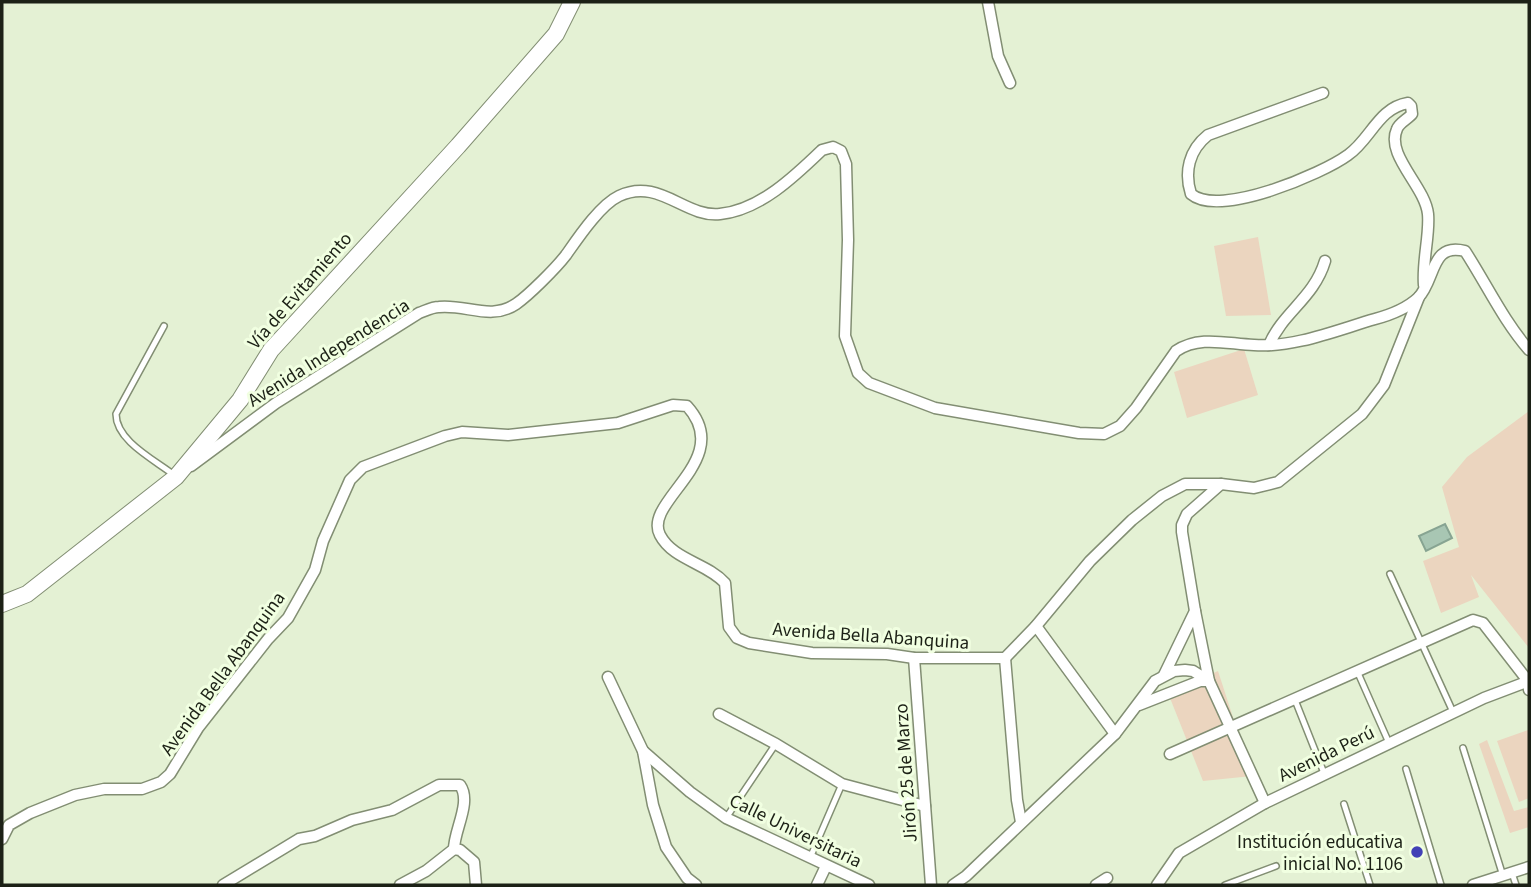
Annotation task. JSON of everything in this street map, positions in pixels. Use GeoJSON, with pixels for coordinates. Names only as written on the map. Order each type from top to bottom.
{"type":"FeatureCollection","features":[{"type":"Feature","properties":{"kind":"main road","name":"Vía de Evitamiento"},"geometry":{"type":"LineString","coordinates":[[2,604],[27,594],[176,477],[240,400],[271,350],[458,146],[556,34],[572,2]]}},
{"type":"Feature","properties":{"kind":"street"},"geometry":{"type":"LineString","coordinates":[[988,2],[998,56],[1010,83]]}},
{"type":"Feature","properties":{"kind":"street"},"geometry":{"type":"LineString","coordinates":[[1323,93],[1208,135],[1196,147],[1189,163],[1187,179],[1191,194],[1200,200],[1236,201],[1328,167],[1361,144],[1386,113],[1408,103],[1412,114],[1397,128],[1394,141],[1397,155],[1423,195],[1428,212],[1421,293]]}},
{"type":"Feature","properties":{"kind":"street","name":"Avenida Independencia"},"geometry":{"type":"LineString","coordinates":[[176,477],[276,402],[419,313],[442,306],[496,312],[517,303],[564,257],[580,233],[616,197],[639,190],[653,192],[701,211],[720,214],[765,198],[822,150],[833,147],[841,151],[846,164],[848,240],[845,336],[858,373],[869,383],[935,408],[1079,433],[1104,433],[1120,426],[1176,351],[1185,345],[1198,341],[1280,345],[1394,314],[1421,293]]}},
{"type":"Feature","properties":{"kind":"street"},"geometry":{"type":"LineString","coordinates":[[1021,822],[1005,658],[1036,626],[1090,561],[1132,520],[1162,495],[1185,484],[1254,488],[1278,482],[1362,414],[1384,386],[1421,293],[1443,253],[1451,249],[1465,251],[1513,332],[1529,350]]}},
{"type":"Feature","properties":{"kind":"street"},"geometry":{"type":"LineString","coordinates":[[1269,345],[1275,330],[1315,285],[1325,261]]}},
{"type":"Feature","properties":{"kind":"street","name":"Avenida Bella Abanquina"},"geometry":{"type":"LineString","coordinates":[[2,839],[9,825],[30,813],[75,795],[104,789],[142,789],[160,782],[170,774],[198,728],[268,639],[288,618],[315,570],[323,541],[350,480],[363,467],[462,432],[508,435],[618,423],[673,405],[687,406],[701,426],[702,440],[698,455],[686,477],[658,518],[658,532],[664,542],[689,561],[720,577],[724,583],[729,627],[737,638],[750,643],[812,653],[887,654],[914,658],[1005,658]]}},
{"type":"Feature","properties":{"kind":"street"},"geometry":{"type":"LineString","coordinates":[[1221,484],[1187,514],[1182,525],[1209,681],[1265,803]]}},
{"type":"Feature","properties":{"kind":"street"},"geometry":{"type":"LineString","coordinates":[[1164,675],[1195,611]]}},
{"type":"Feature","properties":{"kind":"street"},"geometry":{"type":"LineString","coordinates":[[1170,754],[1473,621],[1479,620],[1529,684]]}},
{"type":"Feature","properties":{"kind":"street"},"geometry":{"type":"LineString","coordinates":[[1036,626],[1115,734]]}},
{"type":"Feature","properties":{"kind":"street","name":"Jirón 25 de Marzo"},"geometry":{"type":"LineString","coordinates":[[914,658],[931,885]]}},
{"type":"Feature","properties":{"kind":"street"},"geometry":{"type":"LineString","coordinates":[[953,885],[966,876],[1115,734],[1155,681],[1174,671],[1193,671],[1209,681]]}},
{"type":"Feature","properties":{"kind":"street"},"geometry":{"type":"LineString","coordinates":[[608,677],[643,751],[653,805],[666,847],[687,878],[696,885]]}},
{"type":"Feature","properties":{"kind":"street"},"geometry":{"type":"LineString","coordinates":[[1139,705],[1200,681],[1209,681]]}},
{"type":"Feature","properties":{"kind":"street","name":"Avenida Perú"},"geometry":{"type":"LineString","coordinates":[[1157,885],[1179,853],[1265,803],[1484,698],[1529,684]]}},
{"type":"Feature","properties":{"kind":"street"},"geometry":{"type":"LineString","coordinates":[[719,714],[776,744],[842,785],[925,806]]}},
{"type":"Feature","properties":{"kind":"street","name":"Calle Universitaria"},"geometry":{"type":"LineString","coordinates":[[643,751],[690,792],[726,818],[869,885]]}},
{"type":"Feature","properties":{"kind":"street"},"geometry":{"type":"LineString","coordinates":[[223,885],[299,839],[315,836],[352,820],[392,810],[432,788],[445,784],[460,786],[465,800],[454,838],[454,849]]}},
{"type":"Feature","properties":{"kind":"street"},"geometry":{"type":"LineString","coordinates":[[400,885],[426,871],[454,849],[460,849],[474,862],[476,885]]}},
{"type":"Feature","properties":{"kind":"street"},"geometry":{"type":"LineString","coordinates":[[817,885],[826,866]]}},
{"type":"Feature","properties":{"kind":"street"},"geometry":{"type":"LineString","coordinates":[[1473,885],[1529,867]]}},
{"type":"Feature","properties":{"kind":"street"},"geometry":{"type":"LineString","coordinates":[[1096,885],[1107,878]]}},
{"type":"Feature","properties":{"kind":"lane"},"geometry":{"type":"LineString","coordinates":[[164,326],[116,414],[116,420],[128,439],[176,477]]}},
{"type":"Feature","properties":{"kind":"lane"},"geometry":{"type":"LineString","coordinates":[[1390,574],[1453,712]]}},
{"type":"Feature","properties":{"kind":"lane"},"geometry":{"type":"LineString","coordinates":[[1358,673],[1389,743]]}},
{"type":"Feature","properties":{"kind":"lane"},"geometry":{"type":"LineString","coordinates":[[1295,700],[1324,773]]}},
{"type":"Feature","properties":{"kind":"lane"},"geometry":{"type":"LineString","coordinates":[[726,818],[776,744]]}},
{"type":"Feature","properties":{"kind":"lane"},"geometry":{"type":"LineString","coordinates":[[1463,748],[1508,874],[1516,885]]}},
{"type":"Feature","properties":{"kind":"lane"},"geometry":{"type":"LineString","coordinates":[[1406,769],[1441,885]]}},
{"type":"Feature","properties":{"kind":"lane"},"geometry":{"type":"LineString","coordinates":[[810,858],[842,785]]}},
{"type":"Feature","properties":{"kind":"lane"},"geometry":{"type":"LineString","coordinates":[[1344,804],[1370,885]]}},
{"type":"Feature","properties":{"kind":"lane"},"geometry":{"type":"LineString","coordinates":[[1225,885],[1276,866]]}},
{"type":"Feature","properties":{"kind":"shaded area"},"geometry":{"type":"Polygon","coordinates":[[[1258,237],[1271,315],[1226,316],[1214,246],[1258,237]]]}},
{"type":"Feature","properties":{"kind":"shaded area"},"geometry":{"type":"Polygon","coordinates":[[[1244,349],[1258,395],[1187,418],[1174,372],[1244,349]]]}},
{"type":"Feature","properties":{"kind":"shaded area"},"geometry":{"type":"Polygon","coordinates":[[[1529,411],[1529,648],[1471,575],[1479,597],[1441,613],[1423,561],[1459,547],[1442,487],[1467,457],[1529,411]]]}},
{"type":"Feature","properties":{"kind":"shaded area"},"geometry":{"type":"Polygon","coordinates":[[[1218,671],[1252,776],[1203,781],[1168,693],[1218,671]]]}},
{"type":"Feature","properties":{"kind":"shaded area"},"geometry":{"type":"Polygon","coordinates":[[[1528,730],[1529,798],[1519,802],[1497,741],[1528,730]]]}},
{"type":"Feature","properties":{"kind":"shaded area"},"geometry":{"type":"Polygon","coordinates":[[[1487,740],[1514,811],[1529,807],[1529,827],[1510,833],[1479,744],[1487,740]]]}},
{"type":"Feature","properties":{"kind":"building"},"geometry":{"type":"Polygon","coordinates":[[[1445,524],[1452,538],[1426,551],[1419,536],[1445,524]]]}},
{"type":"Feature","properties":{"kind":"place","name":"Institución educativa inicial No. 1106"},"geometry":{"type":"Point","coordinates":[1417,852]}}]}
